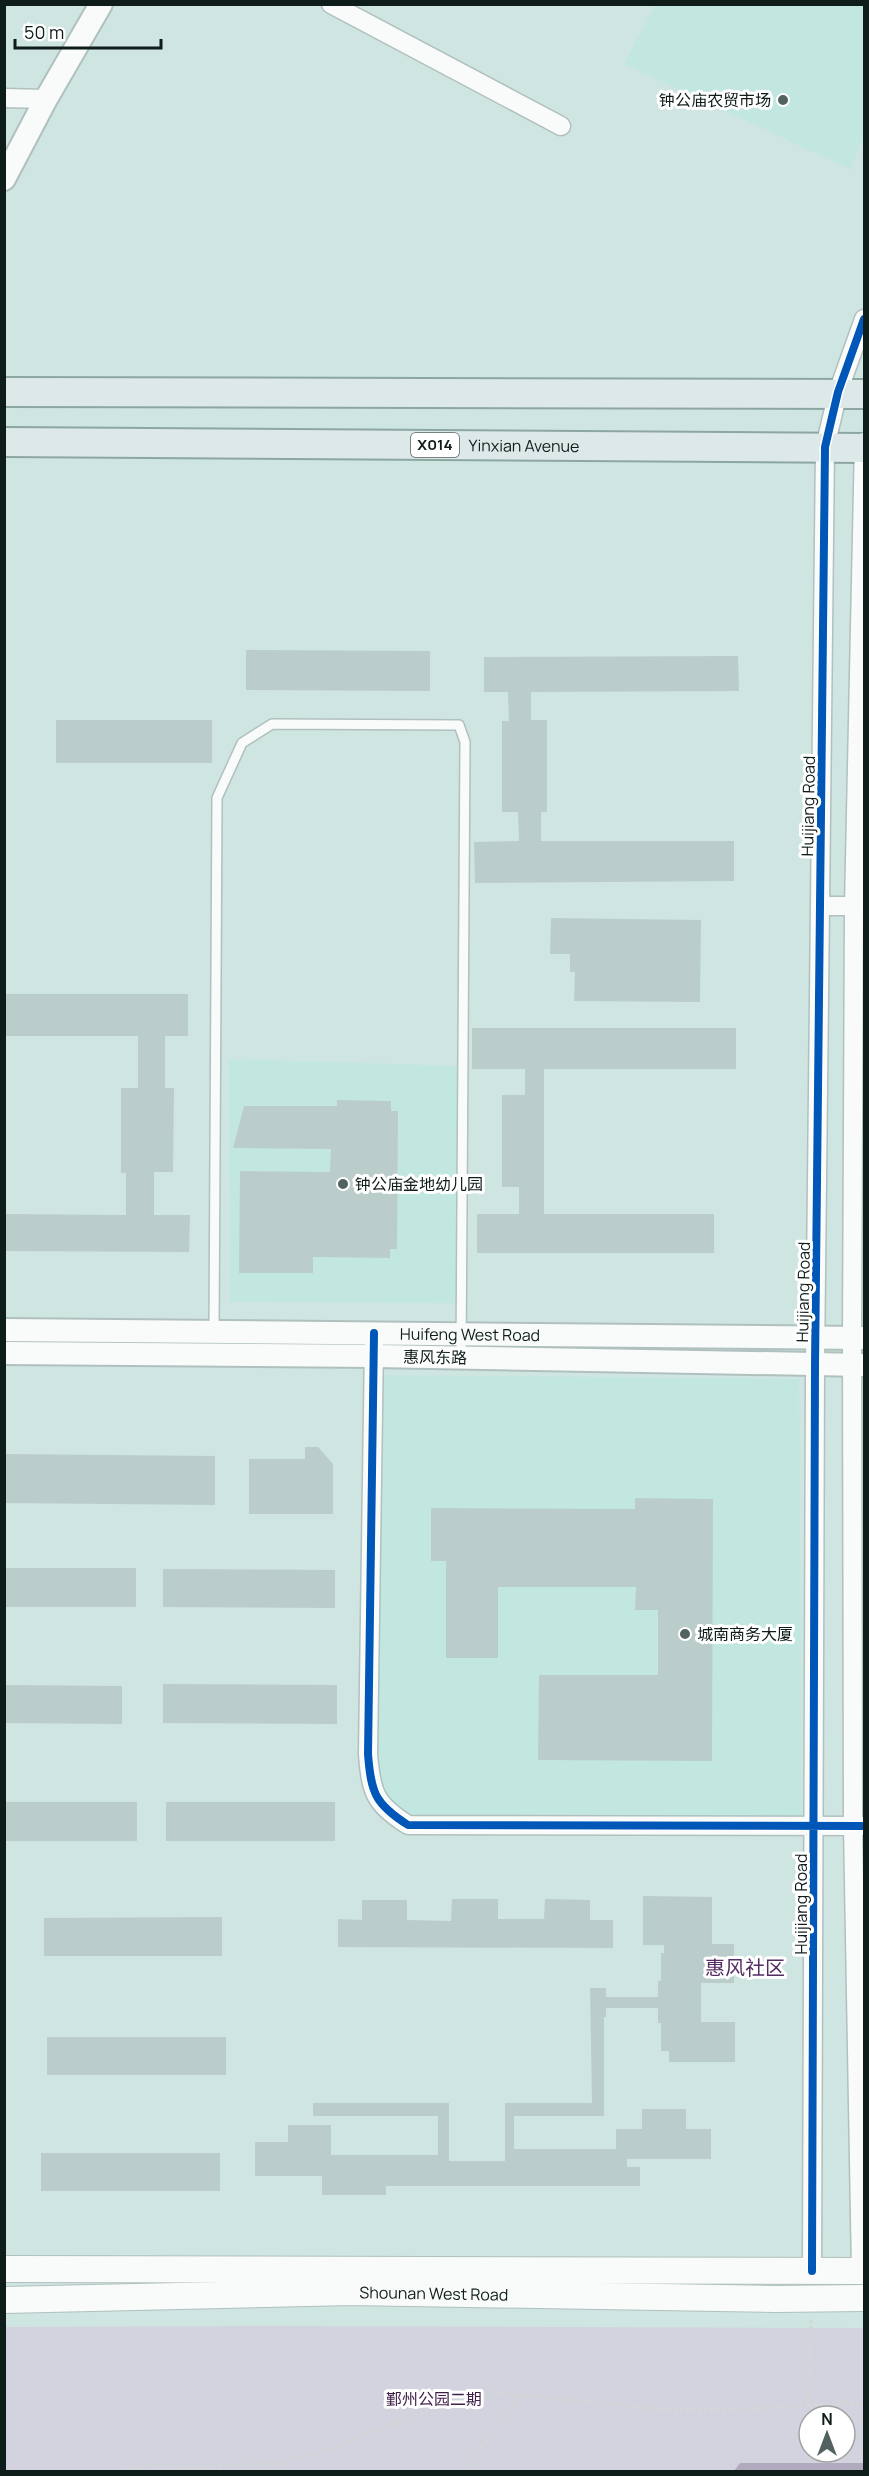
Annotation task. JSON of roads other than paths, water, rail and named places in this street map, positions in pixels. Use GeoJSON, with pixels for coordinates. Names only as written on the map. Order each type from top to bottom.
{"type":"FeatureCollection","features":[{"type":"Feature","properties":{"kind":"main road"},"geometry":{"type":"LineString","coordinates":[[4,392],[851,393]]}},
{"type":"Feature","properties":{"kind":"main road","name":"Yinxian Avenue"},"geometry":{"type":"LineString","coordinates":[[4,442],[864,446]]}},
{"type":"Feature","properties":{"kind":"main road","name":"Shounan West Road"},"geometry":{"type":"LineString","coordinates":[[4,2269],[863,2271]]}},
{"type":"Feature","properties":{"kind":"main road","name":"Shounan West Road"},"geometry":{"type":"LineString","coordinates":[[4,2300],[350,2292],[864,2298]]}},
{"type":"Feature","properties":{"kind":"street"},"geometry":{"type":"LineString","coordinates":[[4,179],[46,99],[101,4]]}},
{"type":"Feature","properties":{"kind":"street"},"geometry":{"type":"LineString","coordinates":[[331,4],[561,126]]}},
{"type":"Feature","properties":{"kind":"street"},"geometry":{"type":"LineString","coordinates":[[4,98],[46,99]]}},
{"type":"Feature","properties":{"kind":"street","name":"Huijiang Road"},"geometry":{"type":"LineString","coordinates":[[812,2271],[815,1365],[825,447],[851,393],[864,319]]}},
{"type":"Feature","properties":{"kind":"street"},"geometry":{"type":"LineString","coordinates":[[863,2271],[858,1338],[859,906],[864,446]]}},
{"type":"Feature","properties":{"kind":"street"},"geometry":{"type":"LineString","coordinates":[[820,906],[859,906]]}},
{"type":"Feature","properties":{"kind":"street","name":"Huifeng West Road"},"geometry":{"type":"LineString","coordinates":[[4,1330],[858,1338]]}},
{"type":"Feature","properties":{"kind":"street"},"geometry":{"type":"LineString","coordinates":[[374,1333],[368,1754],[369,1777],[377,1800],[391,1814],[408,1825],[859,1826]]}},
{"type":"Feature","properties":{"kind":"street","name":"惠风东路"},"geometry":{"type":"LineString","coordinates":[[4,1353],[375,1356],[858,1365]]}},
{"type":"Feature","properties":{"kind":"lane"},"geometry":{"type":"LineString","coordinates":[[215,1355],[217,798],[242,743],[272,724],[459,725],[465,742],[461,1358]]}},
{"type":"Feature","properties":{"kind":"place","name":"钟公庙农贸市场"},"geometry":{"type":"Point","coordinates":[783,100]}},
{"type":"Feature","properties":{"kind":"place","name":"钟公庙金地幼儿园"},"geometry":{"type":"Point","coordinates":[343,1184]}},
{"type":"Feature","properties":{"kind":"place","name":"城南商务大厦"},"geometry":{"type":"Point","coordinates":[685,1634]}},
{"type":"Feature","properties":{"kind":"district","name":"惠风社区"},"geometry":{"type":"Point","coordinates":[745,1968]}},
{"type":"Feature","properties":{"kind":"park label","name":"鄞州公园二期"},"geometry":{"type":"Point","coordinates":[434,2399]}}]}
